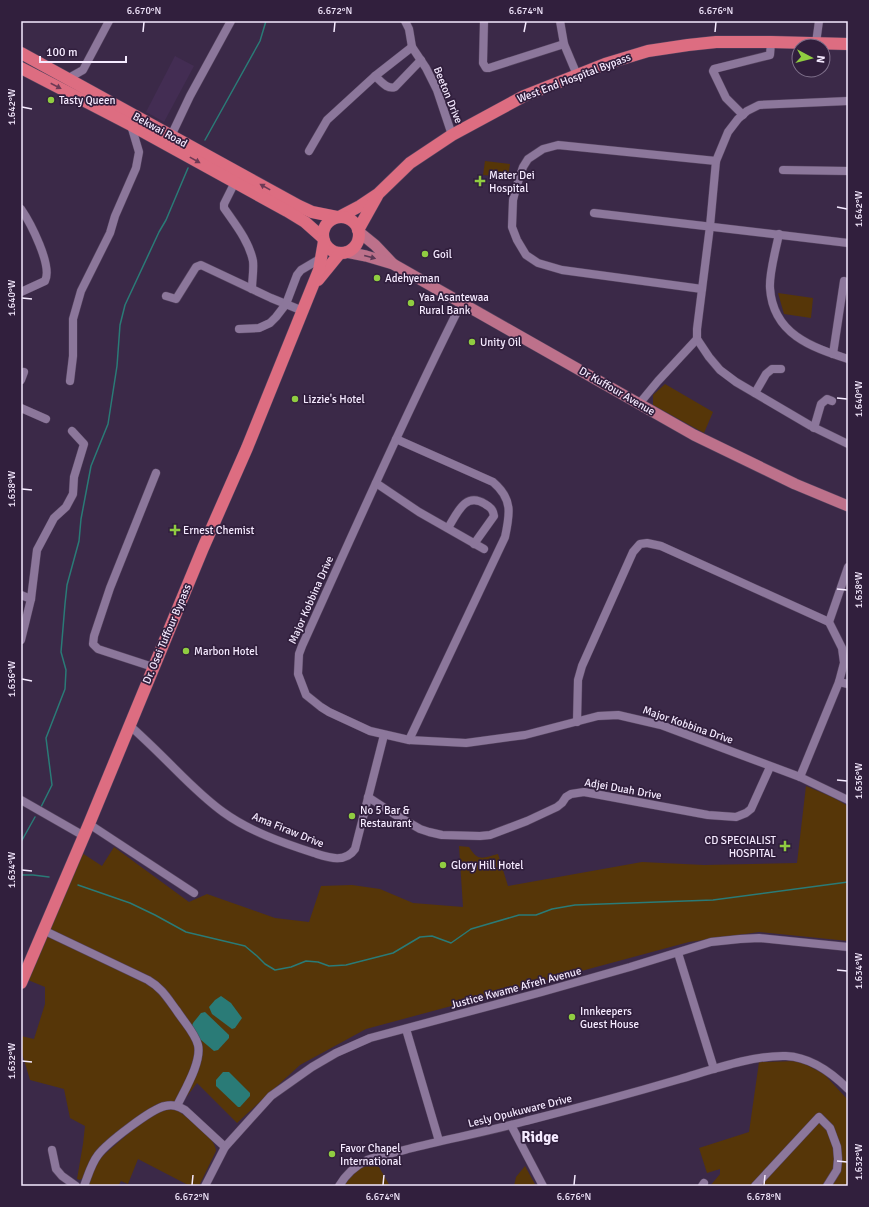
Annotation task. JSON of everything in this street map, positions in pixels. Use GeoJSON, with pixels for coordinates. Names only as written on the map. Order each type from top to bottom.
{"type":"FeatureCollection","features":[{"type":"Feature","properties":{"kind":"highway","name":"West End Hospital Bypass"},"geometry":{"type":"LineString","coordinates":[[338,217],[374,197],[410,163],[452,135],[524,96],[577,75],[622,58],[660,49],[716,42],[791,42]]}},
{"type":"Feature","properties":{"kind":"highway","name":"West End Hospital Bypass"},"geometry":{"type":"LineString","coordinates":[[831,43],[848,44]]}},
{"type":"Feature","properties":{"kind":"highway","name":"Bekwai Road"},"geometry":{"type":"LineString","coordinates":[[21,53],[299,206]]}},
{"type":"Feature","properties":{"kind":"highway","name":"Bekwai Road"},"geometry":{"type":"LineString","coordinates":[[21,68],[287,211],[305,222],[323,239]]}},
{"type":"Feature","properties":{"kind":"highway","name":"West End Hospital Bypass"},"geometry":{"type":"LineString","coordinates":[[358,231],[374,197]]}},
{"type":"Feature","properties":{"kind":"highway"},"geometry":{"type":"LineString","coordinates":[[299,206],[334,210],[374,197]]}},
{"type":"Feature","properties":{"kind":"highway"},"geometry":{"type":"LineString","coordinates":[[299,206],[312,212],[345,217],[355,224],[358,231],[357,242],[351,250],[343,253],[333,252],[327,247],[323,239],[323,232],[328,223],[338,217]]}},
{"type":"Feature","properties":{"kind":"highway"},"geometry":{"type":"LineString","coordinates":[[305,222],[317,247],[318,260],[314,283]]}},
{"type":"Feature","properties":{"kind":"highway","name":"Dr. Osei Tuffour Bypass"},"geometry":{"type":"LineString","coordinates":[[21,983],[84,836],[153,667],[247,448],[314,283],[320,267],[323,239]]}},
{"type":"Feature","properties":{"kind":"highway","name":"Dr. Osei Tuffour Bypass"},"geometry":{"type":"LineString","coordinates":[[314,283],[343,253]]}},
{"type":"Feature","properties":{"kind":"main road"},"geometry":{"type":"LineString","coordinates":[[358,231],[375,245],[393,264]]}},
{"type":"Feature","properties":{"kind":"main road"},"geometry":{"type":"LineString","coordinates":[[343,253],[366,256],[393,264]]}},
{"type":"Feature","properties":{"kind":"main road","name":"Dr Kuffour Avenue"},"geometry":{"type":"LineString","coordinates":[[393,264],[461,304],[700,438],[795,484],[848,506]]}},
{"type":"Feature","properties":{"kind":"street"},"geometry":{"type":"LineString","coordinates":[[67,79],[82,70],[109,21]]}},
{"type":"Feature","properties":{"kind":"street"},"geometry":{"type":"LineString","coordinates":[[170,136],[231,21]]}},
{"type":"Feature","properties":{"kind":"street","name":"Beeton Drive"},"geometry":{"type":"LineString","coordinates":[[406,21],[412,46],[421,60],[438,94],[452,135]]}},
{"type":"Feature","properties":{"kind":"street"},"geometry":{"type":"LineString","coordinates":[[484,21],[483,63],[486,68],[564,44]]}},
{"type":"Feature","properties":{"kind":"street"},"geometry":{"type":"LineString","coordinates":[[560,21],[564,44],[577,75]]}},
{"type":"Feature","properties":{"kind":"street"},"geometry":{"type":"LineString","coordinates":[[817,38],[819,21]]}},
{"type":"Feature","properties":{"kind":"street"},"geometry":{"type":"LineString","coordinates":[[742,115],[726,98],[713,71],[714,69],[770,55],[771,42]]}},
{"type":"Feature","properties":{"kind":"street"},"geometry":{"type":"LineString","coordinates":[[309,151],[327,120],[375,76],[412,46]]}},
{"type":"Feature","properties":{"kind":"street"},"geometry":{"type":"LineString","coordinates":[[375,76],[387,87],[395,87],[421,60]]}},
{"type":"Feature","properties":{"kind":"street"},"geometry":{"type":"LineString","coordinates":[[82,70],[84,88]]}},
{"type":"Feature","properties":{"kind":"street"},"geometry":{"type":"LineString","coordinates":[[848,101],[758,105],[746,111],[728,132],[716,161],[710,226],[697,329],[697,339],[720,370],[736,382],[814,428],[848,444]]}},
{"type":"Feature","properties":{"kind":"street"},"geometry":{"type":"LineString","coordinates":[[70,381],[74,319],[81,291],[110,233],[115,216],[136,168],[139,152],[130,126]]}},
{"type":"Feature","properties":{"kind":"street"},"geometry":{"type":"LineString","coordinates":[[702,289],[562,270],[538,262],[526,255],[517,240],[512,227],[513,200],[522,167],[528,159],[543,149],[551,146],[558,145],[716,161]]}},
{"type":"Feature","properties":{"kind":"street"},"geometry":{"type":"LineString","coordinates":[[783,170],[848,171]]}},
{"type":"Feature","properties":{"kind":"street"},"geometry":{"type":"LineString","coordinates":[[235,182],[224,204],[224,208],[246,241],[252,258],[252,289]]}},
{"type":"Feature","properties":{"kind":"street"},"geometry":{"type":"LineString","coordinates":[[21,209],[44,256],[47,274],[45,281],[21,292]]}},
{"type":"Feature","properties":{"kind":"street"},"geometry":{"type":"LineString","coordinates":[[594,213],[848,243]]}},
{"type":"Feature","properties":{"kind":"street"},"geometry":{"type":"LineString","coordinates":[[779,234],[770,288],[776,313],[786,328],[805,343],[848,359]]}},
{"type":"Feature","properties":{"kind":"street"},"geometry":{"type":"LineString","coordinates":[[239,329],[260,328],[270,323],[286,304],[297,275],[318,260]]}},
{"type":"Feature","properties":{"kind":"street"},"geometry":{"type":"LineString","coordinates":[[166,296],[176,299],[196,267],[201,265],[252,289],[303,310]]}},
{"type":"Feature","properties":{"kind":"street"},"geometry":{"type":"LineString","coordinates":[[833,354],[844,281]]}},
{"type":"Feature","properties":{"kind":"street","name":"Major Kobbina Drive"},"geometry":{"type":"LineString","coordinates":[[461,304],[396,438],[302,646],[299,654],[298,674],[306,695],[321,707],[348,722],[370,731],[409,740],[455,744],[525,735],[598,716],[618,715],[661,725],[800,777],[848,800]]}},
{"type":"Feature","properties":{"kind":"street"},"geometry":{"type":"LineString","coordinates":[[639,404],[697,339]]}},
{"type":"Feature","properties":{"kind":"street"},"geometry":{"type":"LineString","coordinates":[[755,393],[766,374],[772,369],[781,369]]}},
{"type":"Feature","properties":{"kind":"street"},"geometry":{"type":"LineString","coordinates":[[814,428],[821,404],[827,399],[832,401]]}},
{"type":"Feature","properties":{"kind":"street"},"geometry":{"type":"LineString","coordinates":[[21,408],[46,419]]}},
{"type":"Feature","properties":{"kind":"street"},"geometry":{"type":"LineString","coordinates":[[21,640],[30,599],[37,550],[54,518],[66,507],[72,494],[74,477],[84,444],[72,431]]}},
{"type":"Feature","properties":{"kind":"street"},"geometry":{"type":"LineString","coordinates":[[396,438],[493,482],[498,486],[507,499],[509,506],[504,537],[409,740]]}},
{"type":"Feature","properties":{"kind":"street"},"geometry":{"type":"LineString","coordinates":[[153,667],[98,649],[93,644],[94,636],[112,581],[156,473]]}},
{"type":"Feature","properties":{"kind":"street"},"geometry":{"type":"LineString","coordinates":[[376,483],[419,512],[484,549]]}},
{"type":"Feature","properties":{"kind":"street"},"geometry":{"type":"LineString","coordinates":[[448,528],[465,502],[472,499],[479,500],[493,510],[494,516],[474,544]]}},
{"type":"Feature","properties":{"kind":"street"},"geometry":{"type":"LineString","coordinates":[[577,722],[578,680],[582,666],[633,552],[640,544],[647,543],[661,546],[829,622],[842,648],[844,663],[839,682],[800,777]]}},
{"type":"Feature","properties":{"kind":"street"},"geometry":{"type":"LineString","coordinates":[[829,622],[846,578],[848,567]]}},
{"type":"Feature","properties":{"kind":"street"},"geometry":{"type":"LineString","coordinates":[[21,595],[30,599]]}},
{"type":"Feature","properties":{"kind":"street"},"geometry":{"type":"LineString","coordinates":[[839,682],[848,684]]}},
{"type":"Feature","properties":{"kind":"street","name":"Ama Firaw Drive"},"geometry":{"type":"LineString","coordinates":[[129,725],[206,799],[224,813],[256,830],[295,847],[330,858],[348,857],[355,849],[384,735]]}},
{"type":"Feature","properties":{"kind":"street","name":"Adjei Duah Drive"},"geometry":{"type":"LineString","coordinates":[[368,797],[420,829],[442,834],[480,836],[490,835],[527,821],[557,807],[566,797],[571,794],[584,792],[708,815],[736,817],[751,809],[770,767]]}},
{"type":"Feature","properties":{"kind":"street"},"geometry":{"type":"LineString","coordinates":[[21,800],[84,836]]}},
{"type":"Feature","properties":{"kind":"street"},"geometry":{"type":"LineString","coordinates":[[89,824],[194,893]]}},
{"type":"Feature","properties":{"kind":"street"},"geometry":{"type":"LineString","coordinates":[[43,930],[148,980],[162,990],[198,1044],[196,1063],[177,1106]]}},
{"type":"Feature","properties":{"kind":"street","name":"Justice Kwame Afreh Avenue"},"geometry":{"type":"LineString","coordinates":[[205,1186],[225,1147],[271,1096],[306,1071],[336,1054],[370,1038],[678,953],[711,942],[740,939],[772,939],[848,947]]}},
{"type":"Feature","properties":{"kind":"street"},"geometry":{"type":"LineString","coordinates":[[678,953],[714,1069]]}},
{"type":"Feature","properties":{"kind":"street"},"geometry":{"type":"LineString","coordinates":[[406,1029],[439,1141]]}},
{"type":"Feature","properties":{"kind":"street","name":"Lesly Opukuware Drive"},"geometry":{"type":"LineString","coordinates":[[339,1186],[343,1179],[358,1164],[369,1160],[439,1141],[511,1125],[714,1069],[772,1056],[796,1058],[809,1061],[829,1073],[848,1089]]}},
{"type":"Feature","properties":{"kind":"street"},"geometry":{"type":"LineString","coordinates":[[84,1186],[98,1155],[118,1136],[157,1108],[170,1105],[177,1106],[185,1110],[225,1147]]}},
{"type":"Feature","properties":{"kind":"street"},"geometry":{"type":"LineString","coordinates":[[756,1186],[819,1117],[830,1128],[838,1153],[837,1170],[827,1186]]}},
{"type":"Feature","properties":{"kind":"street"},"geometry":{"type":"LineString","coordinates":[[511,1125],[543,1186]]}},
{"type":"Feature","properties":{"kind":"street"},"geometry":{"type":"LineString","coordinates":[[52,1150],[56,1169],[62,1176],[76,1186]]}},
{"type":"Feature","properties":{"kind":"shaded area"},"geometry":{"type":"Polygon","coordinates":[[[175,56],[194,66],[164,122],[146,112],[175,56]]]}},
{"type":"Feature","properties":{"kind":"shaded area"},"geometry":{"type":"Polygon","coordinates":[[[485,161],[510,164],[508,177],[483,175],[485,161]]]}},
{"type":"Feature","properties":{"kind":"shaded area"},"geometry":{"type":"Polygon","coordinates":[[[778,293],[813,298],[811,318],[784,314],[778,293]]]}},
{"type":"Feature","properties":{"kind":"shaded area"},"geometry":{"type":"Polygon","coordinates":[[[665,384],[713,412],[704,433],[653,405],[653,395],[665,384]]]}},
{"type":"Feature","properties":{"kind":"shaded area"},"geometry":{"type":"Polygon","coordinates":[[[806,786],[832,797],[848,806],[848,941],[759,932],[689,942],[366,1029],[300,1065],[237,1123],[197,1083],[182,1103],[170,1102],[157,1104],[118,1131],[100,1149],[83,1178],[80,1180],[77,1179],[85,1126],[70,1118],[64,1089],[30,1080],[21,1050],[21,1036],[34,1039],[45,1004],[45,987],[28,980],[82,853],[102,866],[114,847],[189,902],[207,894],[275,918],[309,922],[321,886],[352,885],[380,889],[413,903],[463,907],[459,846],[469,847],[475,855],[481,858],[498,854],[508,886],[642,862],[704,865],[797,863],[806,786]]]}},
{"type":"Feature","properties":{"kind":"shaded area"},"geometry":{"type":"Polygon","coordinates":[[[221,996],[231,1003],[242,1018],[235,1028],[232,1029],[212,1014],[209,1007],[221,996]]]}},
{"type":"Feature","properties":{"kind":"shaded area"},"geometry":{"type":"Polygon","coordinates":[[[205,1012],[229,1035],[229,1038],[218,1050],[214,1051],[194,1034],[191,1028],[201,1013],[205,1012]]]}},
{"type":"Feature","properties":{"kind":"shaded area"},"geometry":{"type":"Polygon","coordinates":[[[799,1061],[824,1074],[848,1100],[848,1186],[710,1186],[720,1174],[720,1169],[707,1173],[699,1148],[749,1132],[759,1062],[799,1061]]]}},
{"type":"Feature","properties":{"kind":"shaded area"},"geometry":{"type":"Polygon","coordinates":[[[223,1072],[229,1072],[250,1093],[250,1096],[240,1107],[238,1107],[216,1086],[216,1080],[223,1072]]]}},
{"type":"Feature","properties":{"kind":"shaded area"},"geometry":{"type":"Polygon","coordinates":[[[174,1108],[206,1133],[215,1145],[216,1151],[199,1186],[190,1186],[138,1159],[128,1184],[121,1181],[118,1186],[95,1186],[87,1184],[99,1159],[153,1112],[174,1108]]]}},
{"type":"Feature","properties":{"kind":"shaded area"},"geometry":{"type":"Polygon","coordinates":[[[376,1162],[390,1186],[344,1186],[354,1171],[376,1162]]]}},
{"type":"Feature","properties":{"kind":"shaded area"},"geometry":{"type":"Polygon","coordinates":[[[525,1166],[536,1186],[514,1186],[516,1177],[525,1166]]]}},
{"type":"Feature","properties":{"kind":"waterway"},"geometry":{"type":"LineString","coordinates":[[205,140],[260,41],[266,21]]}},
{"type":"Feature","properties":{"kind":"waterway"},"geometry":{"type":"LineString","coordinates":[[41,807],[52,785],[46,738],[65,689],[66,670],[61,652],[67,585],[79,541],[81,519],[91,466],[108,424],[117,366],[120,325],[125,305],[166,220],[188,168]]}},
{"type":"Feature","properties":{"kind":"waterway"},"geometry":{"type":"LineString","coordinates":[[21,842],[35,817]]}},
{"type":"Feature","properties":{"kind":"waterway"},"geometry":{"type":"LineString","coordinates":[[21,875],[49,877]]}},
{"type":"Feature","properties":{"kind":"waterway"},"geometry":{"type":"LineString","coordinates":[[78,885],[130,903],[186,932],[245,946],[265,964],[275,970],[291,967],[306,961],[318,962],[329,966],[346,965],[393,953],[420,937],[432,936],[451,943],[471,929],[519,915],[536,915],[552,909],[575,905],[713,900],[848,882]]}},
{"type":"Feature","properties":{"kind":"place","name":"Tasty Queen"},"geometry":{"type":"Point","coordinates":[51,100]}},
{"type":"Feature","properties":{"kind":"place","name":"Mater Dei Hospital"},"geometry":{"type":"Point","coordinates":[480,181]}},
{"type":"Feature","properties":{"kind":"place","name":"Goil"},"geometry":{"type":"Point","coordinates":[425,254]}},
{"type":"Feature","properties":{"kind":"place","name":"Adehyeman"},"geometry":{"type":"Point","coordinates":[377,278]}},
{"type":"Feature","properties":{"kind":"place","name":"Yaa Asantewaa Rural Bank"},"geometry":{"type":"Point","coordinates":[411,303]}},
{"type":"Feature","properties":{"kind":"place","name":"Unity Oil"},"geometry":{"type":"Point","coordinates":[472,342]}},
{"type":"Feature","properties":{"kind":"place","name":"Lizzie's Hotel"},"geometry":{"type":"Point","coordinates":[295,399]}},
{"type":"Feature","properties":{"kind":"place","name":"Ernest Chemist"},"geometry":{"type":"Point","coordinates":[175,530]}},
{"type":"Feature","properties":{"kind":"place","name":"Marbon Hotel"},"geometry":{"type":"Point","coordinates":[186,651]}},
{"type":"Feature","properties":{"kind":"place","name":"No 5 Bar & Restaurant"},"geometry":{"type":"Point","coordinates":[352,816]}},
{"type":"Feature","properties":{"kind":"place","name":"CD SPECIALIST HOSPITAL"},"geometry":{"type":"Point","coordinates":[785,846]}},
{"type":"Feature","properties":{"kind":"place","name":"Glory Hill Hotel"},"geometry":{"type":"Point","coordinates":[443,865]}},
{"type":"Feature","properties":{"kind":"place","name":"Innkeepers Guest House"},"geometry":{"type":"Point","coordinates":[572,1017]}},
{"type":"Feature","properties":{"kind":"place","name":"Favor Chapel International"},"geometry":{"type":"Point","coordinates":[332,1154]}},
{"type":"Feature","properties":{"kind":"district","name":"Ridge"},"geometry":{"type":"Point","coordinates":[540,1137]}}]}
